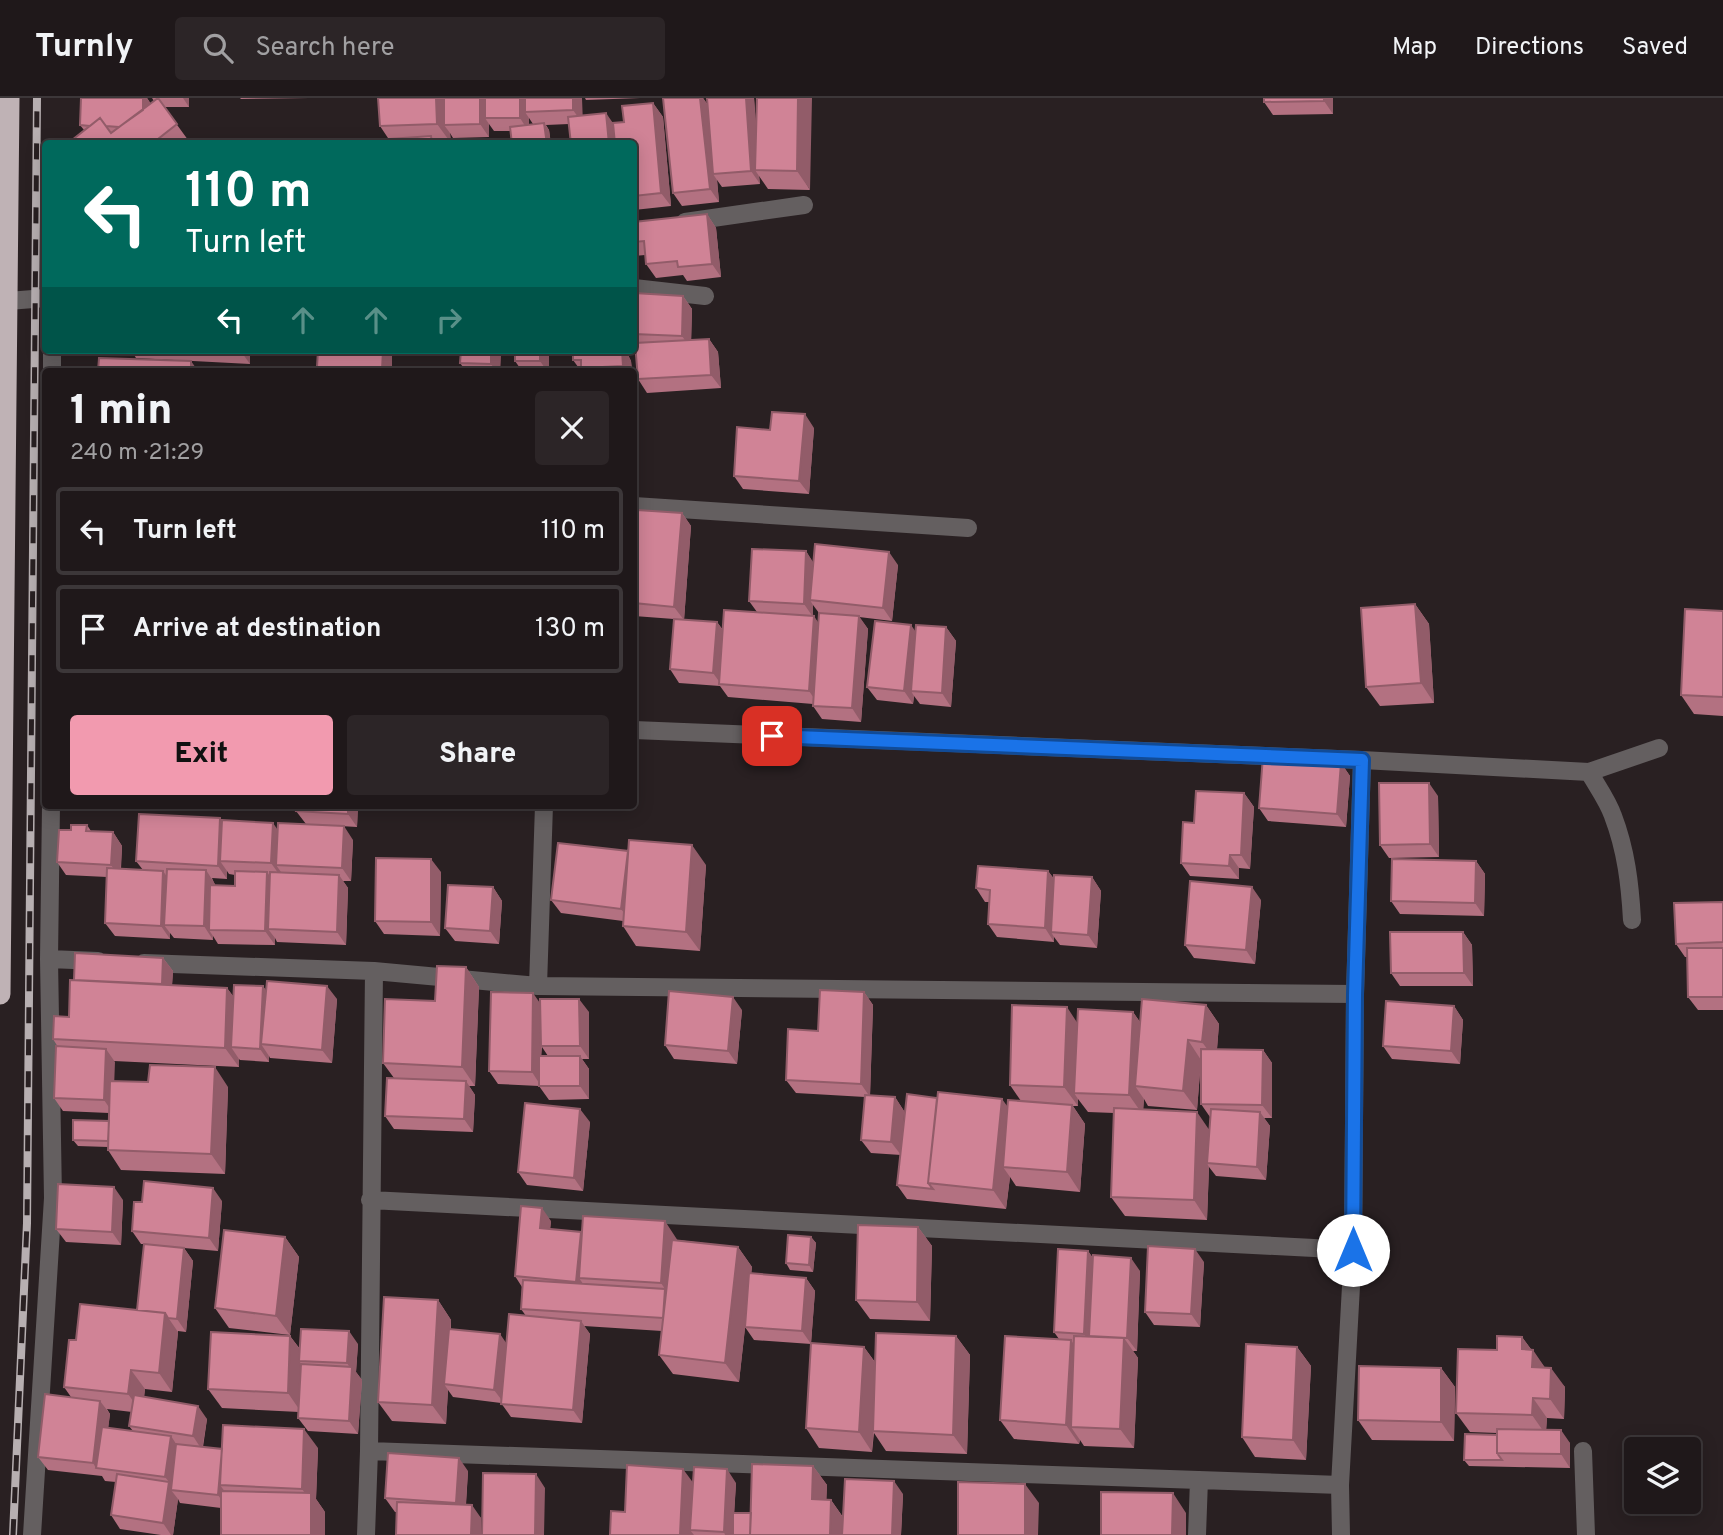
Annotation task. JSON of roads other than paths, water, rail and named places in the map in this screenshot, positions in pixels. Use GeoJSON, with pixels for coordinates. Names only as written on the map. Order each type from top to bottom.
{"type":"FeatureCollection","features":[{"type":"Feature","properties":{"kind":"highway"},"geometry":{"type":"LineString","coordinates":[[0,994],[9,98]]}},
{"type":"Feature","properties":{"kind":"street"},"geometry":{"type":"LineString","coordinates":[[673,224],[804,205]]}},
{"type":"Feature","properties":{"kind":"street"},"geometry":{"type":"LineString","coordinates":[[637,288],[705,296]]}},
{"type":"Feature","properties":{"kind":"street"},"geometry":{"type":"LineString","coordinates":[[8,301],[42,299]]}},
{"type":"Feature","properties":{"kind":"street"},"geometry":{"type":"LineString","coordinates":[[637,506],[968,528]]}},
{"type":"Feature","properties":{"kind":"street"},"geometry":{"type":"LineString","coordinates":[[637,730],[1589,772],[1659,748]]}},
{"type":"Feature","properties":{"kind":"street"},"geometry":{"type":"LineString","coordinates":[[1341,1535],[1340,1485],[1353,1250],[1355,995],[1362,760]]}},
{"type":"Feature","properties":{"kind":"street"},"geometry":{"type":"LineString","coordinates":[[1589,772],[1613,814],[1625,853],[1633,920]]}},
{"type":"Feature","properties":{"kind":"street"},"geometry":{"type":"LineString","coordinates":[[32,1535],[53,1198],[49,960],[51,809]]}},
{"type":"Feature","properties":{"kind":"street"},"geometry":{"type":"LineString","coordinates":[[538,986],[544,809]]}},
{"type":"Feature","properties":{"kind":"street"},"geometry":{"type":"LineString","coordinates":[[49,960],[374,971],[538,986],[1355,995]]}},
{"type":"Feature","properties":{"kind":"street"},"geometry":{"type":"LineString","coordinates":[[366,1535],[374,971]]}},
{"type":"Feature","properties":{"kind":"street"},"geometry":{"type":"LineString","coordinates":[[370,1200],[1353,1250]]}},
{"type":"Feature","properties":{"kind":"street"},"geometry":{"type":"LineString","coordinates":[[369,1451],[1340,1485]]}},
{"type":"Feature","properties":{"kind":"street"},"geometry":{"type":"LineString","coordinates":[[1583,1451],[1586,1535]]}},
{"type":"Feature","properties":{"kind":"street"},"geometry":{"type":"LineString","coordinates":[[1197,1535],[1199,1480]]}},
{"type":"Feature","properties":{"kind":"railway"},"geometry":{"type":"LineString","coordinates":[[13,1535],[27,1223],[37,98]]}}]}
